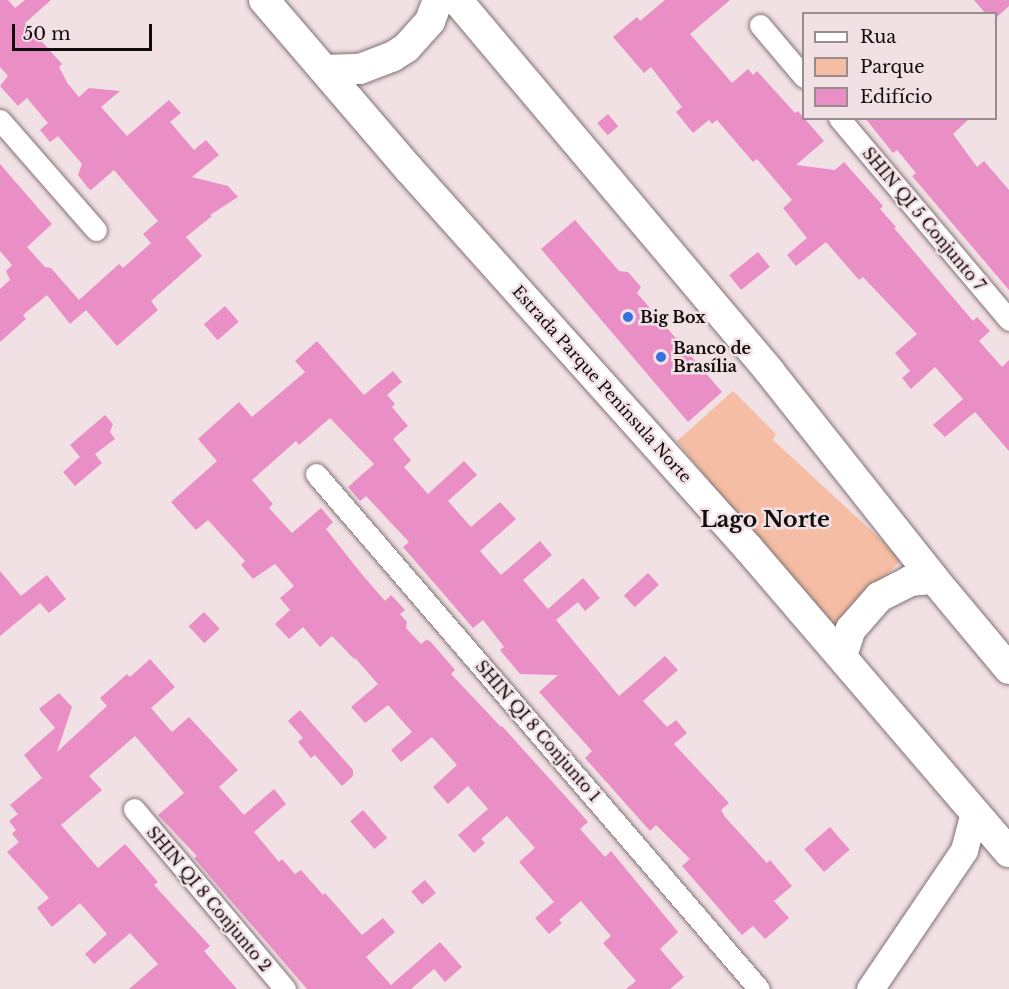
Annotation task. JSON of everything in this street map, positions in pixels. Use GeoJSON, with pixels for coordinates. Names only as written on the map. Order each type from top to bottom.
{"type":"FeatureCollection","features":[{"type":"Feature","properties":{"kind":"main road","name":"Estrada Parque Península Norte"},"geometry":{"type":"LineString","coordinates":[[264,0],[409,169],[842,656],[1006,849]]}},
{"type":"Feature","properties":{"kind":"main road"},"geometry":{"type":"LineString","coordinates":[[326,70],[360,69],[392,57],[406,48],[430,21],[438,0]]}},
{"type":"Feature","properties":{"kind":"main road"},"geometry":{"type":"LineString","coordinates":[[457,0],[770,372],[934,579],[1009,669]]}},
{"type":"Feature","properties":{"kind":"main road"},"geometry":{"type":"LineString","coordinates":[[842,656],[851,629],[879,597],[910,581],[934,579]]}},
{"type":"Feature","properties":{"kind":"street"},"geometry":{"type":"LineString","coordinates":[[760,25],[802,75]]}},
{"type":"Feature","properties":{"kind":"street"},"geometry":{"type":"LineString","coordinates":[[0,120],[96,230]]}},
{"type":"Feature","properties":{"kind":"street","name":"SHIN QI 5 Conjunto 7"},"geometry":{"type":"LineString","coordinates":[[841,120],[1009,320]]}},
{"type":"Feature","properties":{"kind":"street","name":"SHIN QI 8 Conjunto 1"},"geometry":{"type":"LineString","coordinates":[[316,474],[759,989]]}},
{"type":"Feature","properties":{"kind":"street","name":"SHIN QI 8 Conjunto 2"},"geometry":{"type":"LineString","coordinates":[[134,809],[285,989]]}},
{"type":"Feature","properties":{"kind":"street"},"geometry":{"type":"LineString","coordinates":[[870,989],[964,850],[974,812]]}},
{"type":"Feature","properties":{"kind":"street"},"geometry":{"type":"LineString","coordinates":[[964,850],[1006,849]]}},
{"type":"Feature","properties":{"kind":"green space"},"geometry":{"type":"Polygon","coordinates":[[[733,391],[776,434],[773,440],[902,559],[829,633],[677,441],[733,391]]]}},
{"type":"Feature","properties":{"kind":"building"},"geometry":{"type":"Polygon","coordinates":[[[0,0],[8,0],[15,8],[25,0],[51,0],[25,23],[62,64],[59,67],[68,84],[79,97],[89,88],[120,91],[101,107],[127,136],[169,100],[181,113],[170,122],[194,150],[206,140],[219,155],[192,177],[228,186],[238,197],[210,215],[212,216],[186,237],[202,256],[151,301],[158,310],[117,346],[86,310],[70,324],[47,295],[23,315],[26,319],[0,342],[0,289],[10,280],[6,271],[12,265],[0,251],[0,164],[52,224],[27,247],[45,267],[51,268],[79,300],[119,264],[123,268],[151,243],[143,234],[158,221],[114,170],[91,190],[88,188],[78,175],[82,164],[58,136],[50,142],[40,130],[48,123],[27,98],[18,106],[0,86],[8,76],[0,67],[0,0]]]}},
{"type":"Feature","properties":{"kind":"building"},"geometry":{"type":"Polygon","coordinates":[[[665,0],[730,0],[690,34],[732,83],[748,69],[753,75],[757,71],[795,113],[798,111],[802,120],[806,120],[824,141],[796,165],[835,170],[844,162],[883,206],[880,209],[896,227],[894,228],[973,321],[977,317],[990,331],[979,341],[1002,367],[1009,360],[1009,451],[975,412],[945,437],[933,425],[963,399],[935,367],[911,389],[902,378],[910,371],[895,353],[917,334],[863,277],[859,280],[826,242],[796,266],[787,255],[807,238],[783,208],[792,200],[757,159],[753,162],[717,120],[712,124],[709,120],[693,133],[676,112],[682,107],[651,67],[644,73],[613,37],[637,17],[640,21],[665,0]]]}},
{"type":"Feature","properties":{"kind":"building"},"geometry":{"type":"Polygon","coordinates":[[[974,0],[1009,0],[1009,6],[997,17],[997,12],[984,12],[974,0]]]}},
{"type":"Feature","properties":{"kind":"building"},"geometry":{"type":"Polygon","coordinates":[[[608,114],[618,126],[608,135],[597,123],[608,114]]]}},
{"type":"Feature","properties":{"kind":"building"},"geometry":{"type":"Polygon","coordinates":[[[867,120],[968,120],[953,134],[977,167],[984,161],[1009,190],[1009,290],[912,176],[916,173],[897,150],[893,153],[867,120]]]}},
{"type":"Feature","properties":{"kind":"building","name":"Big Box"},"geometry":{"type":"Polygon","coordinates":[[[575,220],[619,271],[628,272],[641,287],[637,293],[722,392],[688,422],[541,249],[575,220]]]}},
{"type":"Feature","properties":{"kind":"building"},"geometry":{"type":"Polygon","coordinates":[[[758,252],[770,267],[741,290],[729,275],[758,252]]]}},
{"type":"Feature","properties":{"kind":"building"},"geometry":{"type":"Polygon","coordinates":[[[225,306],[239,322],[218,340],[204,324],[225,306]]]}},
{"type":"Feature","properties":{"kind":"building"},"geometry":{"type":"Polygon","coordinates":[[[317,341],[364,395],[393,371],[402,382],[387,395],[395,404],[392,407],[408,426],[393,439],[411,460],[404,467],[428,494],[464,461],[477,475],[448,501],[471,527],[500,502],[516,519],[480,551],[501,575],[540,541],[552,555],[523,580],[548,609],[583,578],[600,598],[585,611],[578,602],[556,620],[619,696],[665,656],[678,670],[643,701],[667,727],[676,720],[687,733],[674,744],[729,803],[721,810],[725,817],[767,863],[770,860],[792,886],[774,901],[789,918],[765,939],[753,926],[742,935],[682,866],[690,859],[656,825],[650,831],[585,758],[592,751],[539,692],[558,675],[520,674],[500,650],[504,647],[483,620],[473,628],[403,547],[409,542],[366,496],[360,501],[348,487],[374,464],[330,418],[299,445],[296,441],[252,480],[273,504],[269,508],[292,533],[321,508],[333,522],[326,529],[360,572],[385,601],[391,595],[405,610],[400,614],[407,622],[406,628],[421,644],[426,640],[430,641],[455,670],[451,674],[502,726],[588,822],[580,829],[605,857],[611,851],[678,932],[660,949],[684,977],[670,989],[626,989],[636,981],[603,943],[611,936],[581,901],[559,920],[562,923],[549,934],[535,918],[554,902],[519,862],[535,848],[507,816],[481,839],[485,843],[474,853],[458,835],[488,809],[468,786],[448,804],[433,787],[457,765],[432,737],[401,762],[391,750],[412,732],[388,705],[365,723],[351,707],[378,684],[355,658],[332,636],[320,647],[303,627],[289,639],[275,624],[290,610],[280,598],[294,586],[275,564],[253,579],[241,565],[245,561],[208,520],[196,530],[171,502],[217,461],[198,439],[239,402],[252,417],[305,372],[295,361],[317,341]]]}},
{"type":"Feature","properties":{"kind":"building"},"geometry":{"type":"Polygon","coordinates":[[[105,415],[113,424],[110,432],[115,439],[95,454],[102,463],[75,486],[63,472],[80,457],[70,445],[105,415]]]}},
{"type":"Feature","properties":{"kind":"building"},"geometry":{"type":"Polygon","coordinates":[[[0,571],[21,596],[47,575],[66,599],[49,613],[40,603],[0,636],[0,571]]]}},
{"type":"Feature","properties":{"kind":"building"},"geometry":{"type":"Polygon","coordinates":[[[648,573],[659,585],[635,607],[624,596],[648,573]]]}},
{"type":"Feature","properties":{"kind":"building"},"geometry":{"type":"Polygon","coordinates":[[[204,612],[220,629],[204,643],[189,626],[204,612]]]}},
{"type":"Feature","properties":{"kind":"building"},"geometry":{"type":"Polygon","coordinates":[[[150,659],[175,687],[151,708],[172,732],[189,717],[238,770],[219,787],[244,815],[274,789],[286,804],[254,832],[279,862],[282,859],[295,874],[301,870],[362,935],[383,918],[395,932],[366,957],[391,985],[440,942],[462,967],[445,982],[434,969],[411,989],[307,989],[194,858],[197,856],[158,815],[184,793],[135,736],[89,776],[102,790],[61,825],[98,868],[125,844],[158,882],[154,885],[210,946],[204,951],[237,989],[129,989],[158,964],[130,933],[94,964],[85,954],[107,934],[80,903],[52,927],[37,908],[49,898],[7,852],[19,842],[12,834],[16,830],[9,821],[18,814],[10,805],[42,778],[24,755],[55,728],[39,709],[59,693],[72,707],[57,752],[107,706],[100,698],[127,674],[130,677],[150,659]]]}},
{"type":"Feature","properties":{"kind":"building"},"geometry":{"type":"Polygon","coordinates":[[[300,710],[353,770],[353,776],[342,786],[315,755],[311,758],[298,742],[303,738],[288,721],[300,710]]]}},
{"type":"Feature","properties":{"kind":"building"},"geometry":{"type":"Polygon","coordinates":[[[363,810],[387,838],[374,849],[350,821],[363,810]]]}},
{"type":"Feature","properties":{"kind":"building"},"geometry":{"type":"Polygon","coordinates":[[[830,827],[850,850],[824,872],[804,849],[830,827]]]}},
{"type":"Feature","properties":{"kind":"building"},"geometry":{"type":"Polygon","coordinates":[[[425,880],[436,893],[422,905],[411,892],[425,880]]]}},
{"type":"Feature","properties":{"kind":"place","name":"Big Box"},"geometry":{"type":"Point","coordinates":[628,317]}},
{"type":"Feature","properties":{"kind":"place","name":"Banco de Brasília"},"geometry":{"type":"Point","coordinates":[661,357]}},
{"type":"Feature","properties":{"kind":"district","name":"Lago Norte"},"geometry":{"type":"Point","coordinates":[765,520]}}]}
